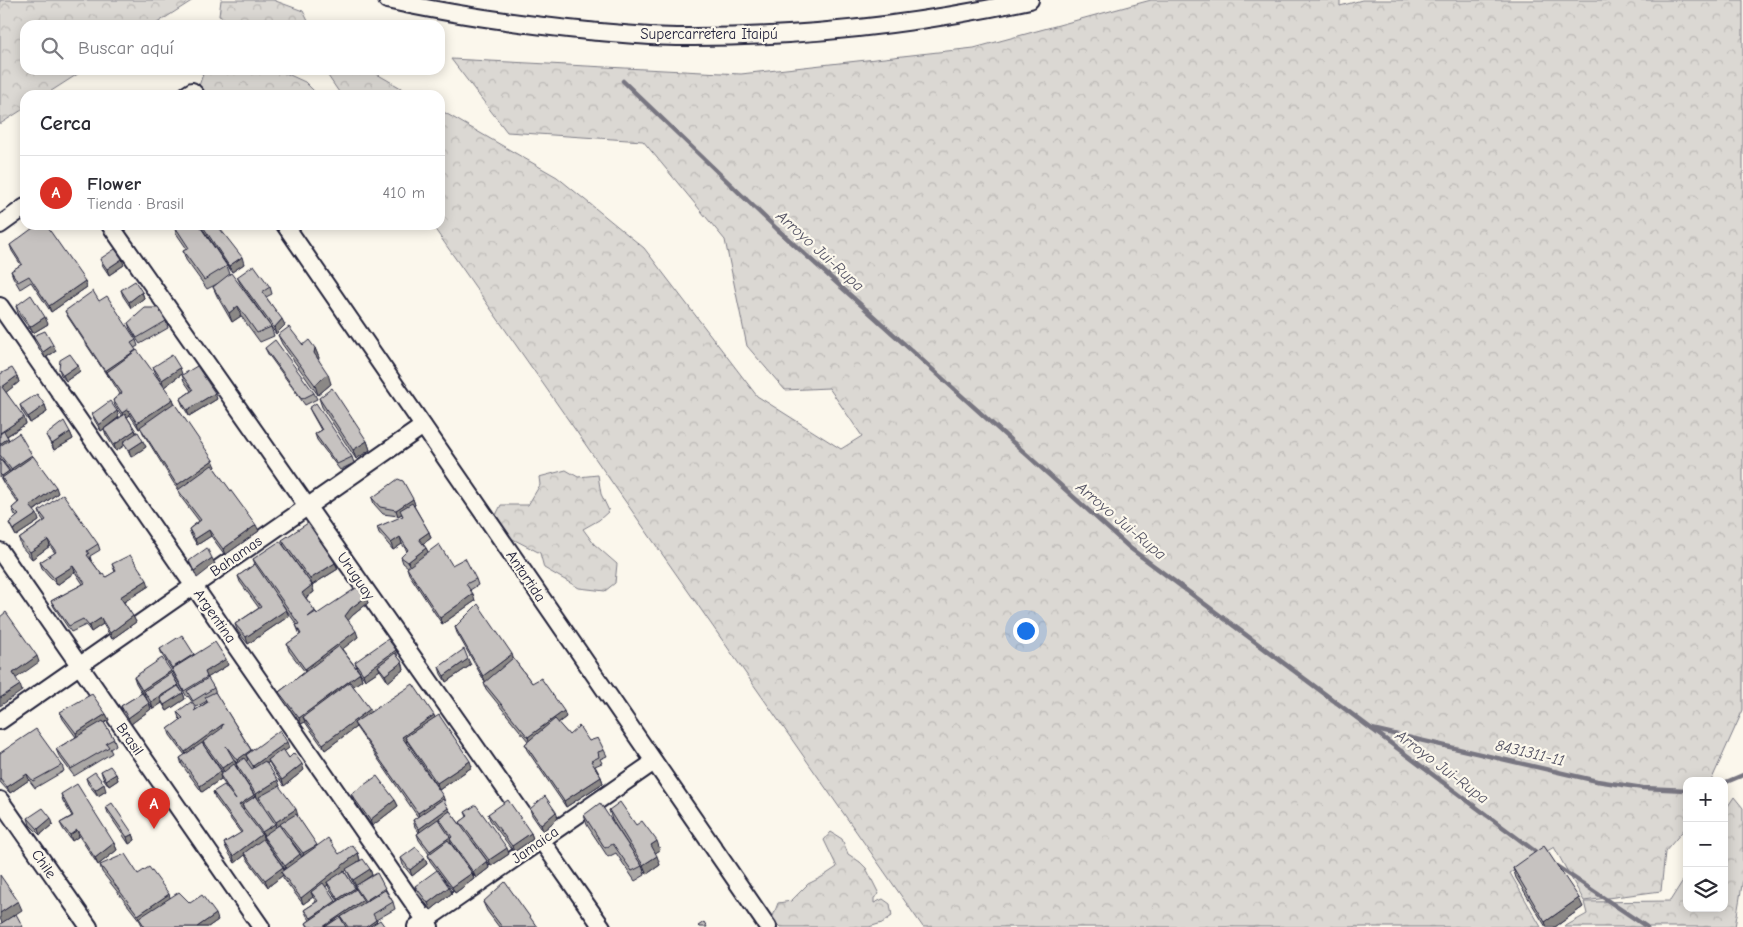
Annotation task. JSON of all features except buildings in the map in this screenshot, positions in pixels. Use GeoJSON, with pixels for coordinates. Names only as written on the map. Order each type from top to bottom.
{"type":"FeatureCollection","features":[{"type":"Feature","properties":{"kind":"street","name":"Supercarretera Itaipú"},"geometry":{"type":"LineString","coordinates":[[387,0],[412,6],[558,28],[692,37],[757,36],[877,25],[955,14],[1030,0]]}},
{"type":"Feature","properties":{"kind":"street"},"geometry":{"type":"LineString","coordinates":[[412,6],[434,4],[443,0]]}},
{"type":"Feature","properties":{"kind":"street"},"geometry":{"type":"LineString","coordinates":[[0,225],[20,211]]}},
{"type":"Feature","properties":{"kind":"street","name":"Uruguay"},"geometry":{"type":"LineString","coordinates":[[113,230],[602,927]]}},
{"type":"Feature","properties":{"kind":"street","name":"Antartida"},"geometry":{"type":"LineString","coordinates":[[288,230],[768,927]]}},
{"type":"Feature","properties":{"kind":"street","name":"Argentina"},"geometry":{"type":"LineString","coordinates":[[0,306],[194,586],[424,925]]}},
{"type":"Feature","properties":{"kind":"street","name":"Bahamas"},"geometry":{"type":"LineString","coordinates":[[0,721],[423,426]]}},
{"type":"Feature","properties":{"kind":"street","name":"Brasil"},"geometry":{"type":"LineString","coordinates":[[0,551],[261,927]]}},
{"type":"Feature","properties":{"kind":"street","name":"Jamaica"},"geometry":{"type":"LineString","coordinates":[[424,925],[654,762]]}},
{"type":"Feature","properties":{"kind":"street","name":"Chile"},"geometry":{"type":"LineString","coordinates":[[0,800],[89,927]]}},
{"type":"Feature","properties":{"kind":"green space"},"geometry":{"type":"Polygon","coordinates":[[[0,0],[193,0],[162,20],[20,20],[20,75],[76,75],[53,90],[20,90],[20,111],[0,124],[0,0]]]}},
{"type":"Feature","properties":{"kind":"green space"},"geometry":{"type":"Polygon","coordinates":[[[221,0],[273,0],[303,11],[308,20],[228,20],[219,16],[221,0]]]}},
{"type":"Feature","properties":{"kind":"green space"},"geometry":{"type":"Polygon","coordinates":[[[1151,0],[1340,0],[1340,6],[1362,0],[1743,0],[1743,710],[1713,777],[1683,777],[1683,831],[1665,852],[1661,891],[1584,901],[1554,847],[1510,873],[1541,927],[923,927],[435,230],[445,230],[445,113],[557,177],[644,248],[757,396],[841,449],[862,436],[829,388],[785,390],[747,346],[725,240],[643,141],[507,132],[451,59],[741,74],[974,48],[1151,0]]]}},
{"type":"Feature","properties":{"kind":"green space"},"geometry":{"type":"Polygon","coordinates":[[[203,75],[290,75],[305,82],[313,90],[199,90],[203,75]]]}},
{"type":"Feature","properties":{"kind":"green space"},"geometry":{"type":"Polygon","coordinates":[[[327,75],[379,75],[404,90],[338,90],[327,75]]]}},
{"type":"Feature","properties":{"kind":"green space"},"geometry":{"type":"Polygon","coordinates":[[[566,470],[578,477],[598,475],[601,494],[609,511],[599,520],[583,529],[594,544],[617,564],[615,583],[605,591],[579,588],[544,568],[540,553],[503,534],[492,523],[501,505],[528,505],[540,485],[539,477],[566,470]]]}},
{"type":"Feature","properties":{"kind":"green space"},"geometry":{"type":"Polygon","coordinates":[[[1734,797],[1743,808],[1743,879],[1735,927],[1564,927],[1587,914],[1584,902],[1670,901],[1683,880],[1683,912],[1728,912],[1728,806],[1734,797]]]}},
{"type":"Feature","properties":{"kind":"green space"},"geometry":{"type":"Polygon","coordinates":[[[831,832],[842,839],[848,854],[866,868],[879,894],[874,898],[874,903],[883,899],[890,904],[892,916],[882,923],[869,927],[780,927],[772,919],[778,903],[791,901],[808,884],[837,867],[824,840],[831,832]]]}},
{"type":"Feature","properties":{"kind":"waterway","name":"Arroyo Jui-Rupa"},"geometry":{"type":"LineString","coordinates":[[623,81],[777,229],[1130,548],[1540,855]]}},
{"type":"Feature","properties":{"kind":"waterway","name":"8431311-11"},"geometry":{"type":"LineString","coordinates":[[1372,729],[1597,781],[1643,788],[1683,790]]}},
{"type":"Feature","properties":{"kind":"waterway","name":"8431311-11"},"geometry":{"type":"LineString","coordinates":[[1728,781],[1743,775]]}},
{"type":"Feature","properties":{"kind":"waterway","name":"Arroyo Jui-Rupa"},"geometry":{"type":"LineString","coordinates":[[1555,865],[1647,927]]}},
{"type":"Feature","properties":{"kind":"place","name":"Flower"},"geometry":{"type":"Point","coordinates":[154,829]}}]}
